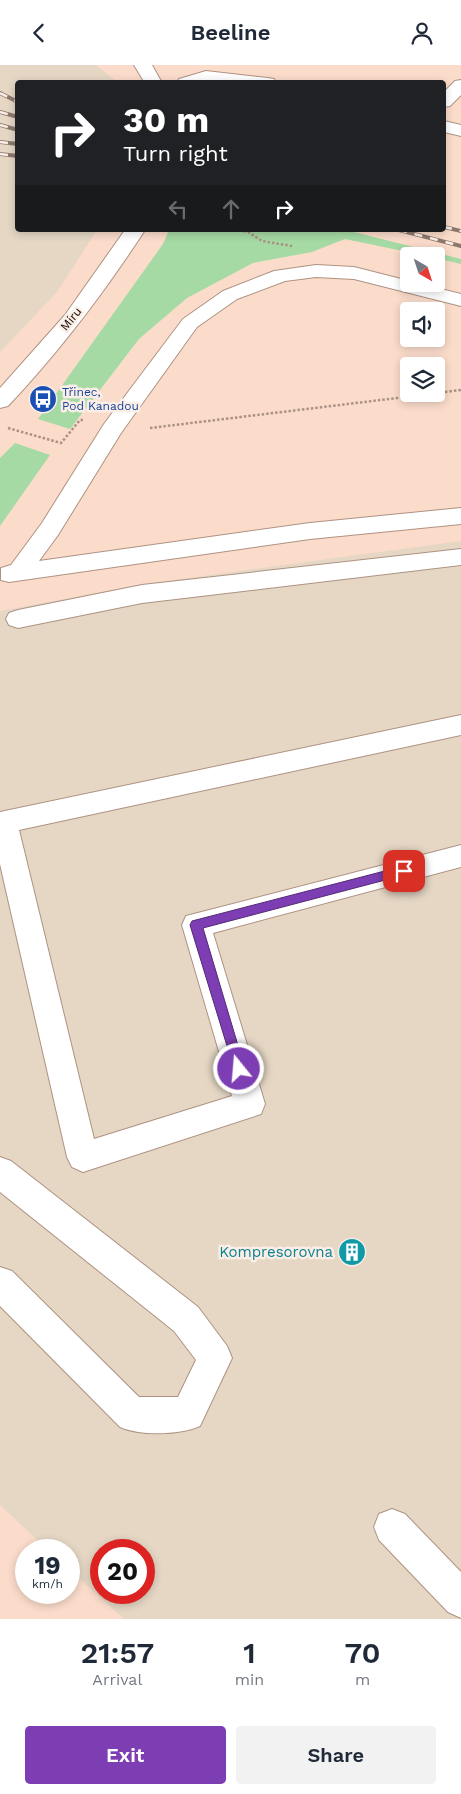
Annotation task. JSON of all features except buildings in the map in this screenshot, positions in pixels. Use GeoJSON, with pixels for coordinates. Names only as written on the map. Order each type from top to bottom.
{"type":"FeatureCollection","features":[{"type":"Feature","properties":{"kind":"street"},"geometry":{"type":"LineString","coordinates":[[143,65],[152,80]]}},
{"type":"Feature","properties":{"kind":"street"},"geometry":{"type":"LineString","coordinates":[[190,80],[207,70],[254,80]]}},
{"type":"Feature","properties":{"kind":"street"},"geometry":{"type":"LineString","coordinates":[[446,100],[461,85]]}},
{"type":"Feature","properties":{"kind":"street"},"geometry":{"type":"LineString","coordinates":[[446,127],[461,131]]}},
{"type":"Feature","properties":{"kind":"street","name":"Míru"},"geometry":{"type":"LineString","coordinates":[[0,401],[20,381],[104,279],[133,232]]}},
{"type":"Feature","properties":{"kind":"street"},"geometry":{"type":"LineString","coordinates":[[9,574],[50,529],[112,429],[190,323],[230,295],[281,275],[316,271],[354,273],[461,300]]}},
{"type":"Feature","properties":{"kind":"street"},"geometry":{"type":"LineString","coordinates":[[9,574],[310,531],[461,516]]}},
{"type":"Feature","properties":{"kind":"street"},"geometry":{"type":"LineString","coordinates":[[18,619],[142,594],[461,557]]}},
{"type":"Feature","properties":{"kind":"street"},"geometry":{"type":"LineString","coordinates":[[461,725],[4,822],[83,1157],[250,1104],[196,925],[461,856]]}},
{"type":"Feature","properties":{"kind":"street"},"geometry":{"type":"LineString","coordinates":[[0,1172],[186,1319],[215,1358],[188,1414],[132,1415],[0,1283]]}},
{"type":"Feature","properties":{"kind":"street"},"geometry":{"type":"LineString","coordinates":[[392,1527],[461,1599]]}},
{"type":"Feature","properties":{"kind":"path"},"geometry":{"type":"LineString","coordinates":[[445,392],[461,390]]}},
{"type":"Feature","properties":{"kind":"path"},"geometry":{"type":"LineString","coordinates":[[6,427],[61,443],[80,419],[112,429],[144,429],[400,398]]}},
{"type":"Feature","properties":{"kind":"shaded area"},"geometry":{"type":"Polygon","coordinates":[[[0,65],[96,65],[115,80],[15,80],[15,232],[96,232],[57,292],[0,352],[0,65]]]}},
{"type":"Feature","properties":{"kind":"shaded area"},"geometry":{"type":"Polygon","coordinates":[[[461,541],[461,1619],[124,1619],[108,1604],[155,1604],[155,1539],[90,1539],[90,1588],[80,1579],[80,1539],[36,1539],[0,1505],[0,611],[144,584],[461,541]]]}},
{"type":"Feature","properties":{"kind":"green space"},"geometry":{"type":"Polygon","coordinates":[[[168,232],[354,232],[413,247],[400,247],[400,250],[345,239],[312,252],[253,263],[187,298],[139,339],[70,429],[38,419],[163,244],[168,232]]]}},
{"type":"Feature","properties":{"kind":"green space"},"geometry":{"type":"Polygon","coordinates":[[[445,255],[461,259],[461,264],[445,260],[445,255]]]}},
{"type":"Feature","properties":{"kind":"green space"},"geometry":{"type":"Polygon","coordinates":[[[15,443],[50,455],[0,526],[0,458],[15,443]]]}},
{"type":"Feature","properties":{"kind":"railway"},"geometry":{"type":"LineString","coordinates":[[0,93],[15,100]]}},
{"type":"Feature","properties":{"kind":"railway"},"geometry":{"type":"LineString","coordinates":[[0,112],[15,116]]}},
{"type":"Feature","properties":{"kind":"railway"},"geometry":{"type":"LineString","coordinates":[[0,125],[15,129]]}},
{"type":"Feature","properties":{"kind":"railway"},"geometry":{"type":"LineString","coordinates":[[0,142],[15,144]]}},
{"type":"Feature","properties":{"kind":"railway"},"geometry":{"type":"LineString","coordinates":[[0,154],[15,156]]}},
{"type":"Feature","properties":{"kind":"railway"},"geometry":{"type":"LineString","coordinates":[[446,227],[461,231]]}},
{"type":"Feature","properties":{"kind":"railway"},"geometry":{"type":"LineString","coordinates":[[407,232],[461,246]]}},
{"type":"Feature","properties":{"kind":"place","name":"Třinec, Pod Kanadou"},"geometry":{"type":"Point","coordinates":[43,399]}},
{"type":"Feature","properties":{"kind":"place","name":"Kompresorovna"},"geometry":{"type":"Point","coordinates":[352,1252]}},
{"type":"Feature","properties":{"kind":"route"},"geometry":{"type":"LineString","coordinates":[[239,1069],[196,925],[404,871]]}}]}
